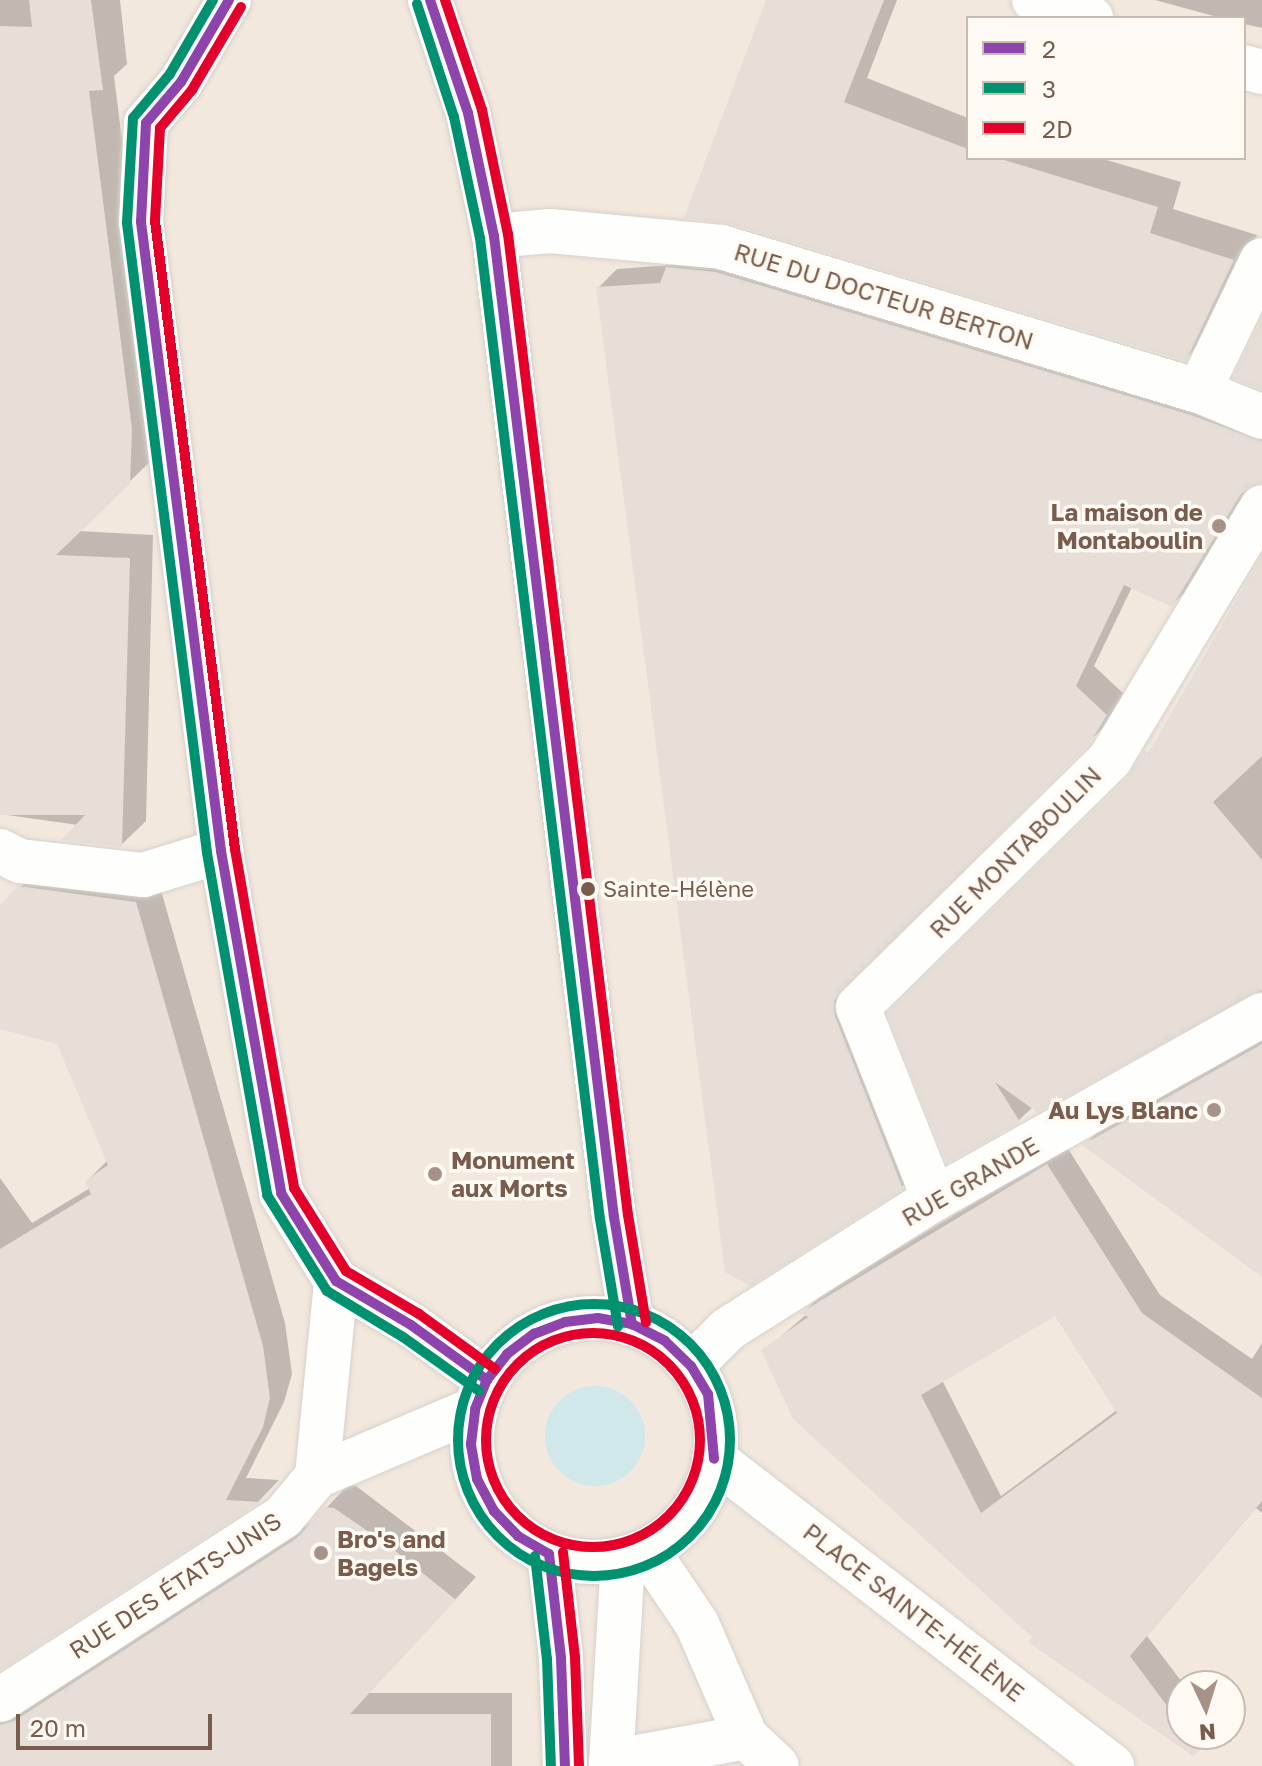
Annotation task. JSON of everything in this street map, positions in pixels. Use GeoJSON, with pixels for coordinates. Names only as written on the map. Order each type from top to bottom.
{"type":"FeatureCollection","features":[{"type":"Feature","properties":{"kind":"street"},"geometry":{"type":"LineString","coordinates":[[229,0],[181,82],[146,123],[141,222],[221,851],[281,1193],[336,1281],[411,1325],[481,1394]]}},
{"type":"Feature","properties":{"kind":"street"},"geometry":{"type":"LineString","coordinates":[[430,0],[468,113],[494,236],[614,1217],[632,1324]]}},
{"type":"Feature","properties":{"kind":"street"},"geometry":{"type":"LineString","coordinates":[[1034,0],[1085,16]]}},
{"type":"Feature","properties":{"kind":"street","name":"RUE DU DOCTEUR BERTON"},"geometry":{"type":"LineString","coordinates":[[494,236],[550,231],[721,247],[1199,391],[1262,417]]}},
{"type":"Feature","properties":{"kind":"street"},"geometry":{"type":"LineString","coordinates":[[1199,391],[1262,260]]}},
{"type":"Feature","properties":{"kind":"street","name":"RUE MONTABOULIN"},"geometry":{"type":"LineString","coordinates":[[934,1199],[858,1007],[1110,759],[1262,507]]}},
{"type":"Feature","properties":{"kind":"street"},"geometry":{"type":"LineString","coordinates":[[0,851],[20,861],[143,875],[221,851]]}},
{"type":"Feature","properties":{"kind":"street","name":"RUE GRANDE"},"geometry":{"type":"LineString","coordinates":[[691,1366],[728,1329],[934,1199],[1262,1015]]}},
{"type":"Feature","properties":{"kind":"street"},"geometry":{"type":"LineString","coordinates":[[317,1476],[336,1281]]}},
{"type":"Feature","properties":{"kind":"street"},"geometry":{"type":"LineString","coordinates":[[598,1318],[632,1324],[665,1341],[691,1366],[708,1394],[715,1427],[714,1459],[692,1513],[635,1554],[585,1561],[549,1554],[518,1536],[494,1511],[477,1479],[471,1444],[481,1394],[507,1354],[534,1334],[565,1322],[598,1318]]}},
{"type":"Feature","properties":{"kind":"street","name":"RUE DES ÉTATS-UNIS"},"geometry":{"type":"LineString","coordinates":[[0,1700],[283,1517],[317,1476],[481,1394]]}},
{"type":"Feature","properties":{"kind":"street","name":"PLACE SAINTE-HÉLÈNE"},"geometry":{"type":"LineString","coordinates":[[714,1459],[1112,1766]]}},
{"type":"Feature","properties":{"kind":"street"},"geometry":{"type":"LineString","coordinates":[[549,1554],[561,1658],[565,1766]]}},
{"type":"Feature","properties":{"kind":"street"},"geometry":{"type":"LineString","coordinates":[[635,1554],[697,1624],[746,1737],[777,1766]]}},
{"type":"Feature","properties":{"kind":"street"},"geometry":{"type":"LineString","coordinates":[[635,1554],[611,1764],[746,1737]]}},
{"type":"Feature","properties":{"kind":"shaded area"},"geometry":{"type":"Polygon","coordinates":[[[0,0],[1262,0],[1262,1766],[0,1766],[0,0]]]}},
{"type":"Feature","properties":{"kind":"water"},"geometry":{"type":"Polygon","coordinates":[[[595,1386],[614,1390],[630,1401],[641,1417],[645,1436],[641,1455],[630,1471],[614,1482],[595,1486],[576,1482],[560,1471],[549,1455],[545,1436],[549,1417],[560,1401],[576,1390],[595,1386]]]}},
{"type":"Feature","properties":{"kind":"building"},"geometry":{"type":"Polygon","coordinates":[[[29,0],[91,0],[103,90],[89,91],[132,429],[130,484],[56,555],[130,558],[122,847],[61,840],[85,815],[0,815],[0,26],[32,27],[29,0]]]}},
{"type":"Feature","properties":{"kind":"building"},"geometry":{"type":"Polygon","coordinates":[[[766,0],[884,0],[844,102],[966,148],[966,160],[1005,160],[1158,207],[1150,233],[1234,260],[1186,361],[728,223],[684,218],[766,0]]]}},
{"type":"Feature","properties":{"kind":"building"},"geometry":{"type":"Polygon","coordinates":[[[666,267],[716,272],[1191,415],[1262,441],[1262,482],[1241,494],[1172,607],[1124,585],[1076,686],[1107,715],[1090,743],[834,1001],[835,1016],[903,1189],[750,1286],[725,1272],[596,287],[660,283],[666,267]]]}},
{"type":"Feature","properties":{"kind":"building"},"geometry":{"type":"Polygon","coordinates":[[[1262,318],[1262,390],[1233,378],[1262,318]]]}},
{"type":"Feature","properties":{"kind":"building"},"geometry":{"type":"Polygon","coordinates":[[[1262,555],[1262,756],[1213,802],[1262,860],[1262,990],[1037,1112],[995,1082],[1020,1122],[947,1163],[887,1013],[1128,777],[1144,750],[1148,754],[1262,555]]]}},
{"type":"Feature","properties":{"kind":"building"},"geometry":{"type":"Polygon","coordinates":[[[18,886],[136,902],[263,1346],[270,1398],[263,1427],[226,1500],[260,1502],[0,1670],[0,1249],[91,1194],[85,1181],[108,1165],[57,1044],[0,1029],[0,905],[18,886]]]}},
{"type":"Feature","properties":{"kind":"building"},"geometry":{"type":"Polygon","coordinates":[[[1262,1044],[1262,1277],[1082,1145],[1262,1044]]]}},
{"type":"Feature","properties":{"kind":"building"},"geometry":{"type":"Polygon","coordinates":[[[1047,1164],[1142,1313],[1262,1398],[1262,1501],[1130,1656],[1166,1704],[1166,1737],[1028,1642],[1032,1637],[793,1419],[761,1350],[808,1317],[800,1313],[1047,1164]],[[1055,1316],[921,1395],[981,1513],[1117,1413],[1055,1316]]]}},
{"type":"Feature","properties":{"kind":"building"},"geometry":{"type":"Polygon","coordinates":[[[324,1507],[334,1508],[388,1545],[456,1600],[350,1714],[491,1714],[491,1766],[0,1766],[0,1725],[14,1721],[297,1538],[324,1507]]]}},
{"type":"Feature","properties":{"kind":"building"},"geometry":{"type":"Polygon","coordinates":[[[1184,1750],[1200,1750],[1193,1756],[1184,1750]]]}},
{"type":"Feature","properties":{"kind":"transit line","name":"3"},"geometry":{"type":"LineString","coordinates":[[213,0],[170,74],[133,118],[127,223],[207,853],[267,1195],[327,1291],[403,1337],[479,1391]]}},
{"type":"Feature","properties":{"kind":"transit line","name":"2"},"geometry":{"type":"LineString","coordinates":[[229,0],[181,82],[146,123],[141,222],[221,851],[281,1193],[336,1281],[411,1325],[487,1380]]}},
{"type":"Feature","properties":{"kind":"transit line","name":"2"},"geometry":{"type":"LineString","coordinates":[[430,0],[468,113],[494,236],[614,1217],[632,1324]]}},
{"type":"Feature","properties":{"kind":"transit line","name":"2D"},"geometry":{"type":"LineString","coordinates":[[445,0],[482,110],[508,234],[628,1215],[646,1322]]}},
{"type":"Feature","properties":{"kind":"transit line","name":"3"},"geometry":{"type":"LineString","coordinates":[[417,4],[454,117],[480,238],[600,1219],[618,1326]]}},
{"type":"Feature","properties":{"kind":"transit line","name":"2D"},"geometry":{"type":"LineString","coordinates":[[241,7],[192,90],[160,128],[155,221],[235,849],[294,1188],[346,1271],[419,1314],[495,1369]]}},
{"type":"Feature","properties":{"kind":"transit line","name":"3"},"geometry":{"type":"LineString","coordinates":[[594,1304],[633,1310],[658,1320],[690,1344],[707,1365],[719,1388],[727,1414],[730,1440],[724,1479],[714,1504],[690,1536],[669,1553],[646,1565],[620,1573],[594,1576],[555,1570],[530,1560],[498,1536],[481,1515],[469,1492],[461,1466],[458,1440],[464,1401],[474,1376],[498,1344],[519,1327],[542,1315],[568,1307],[594,1304]]}},
{"type":"Feature","properties":{"kind":"transit line","name":"2"},"geometry":{"type":"LineString","coordinates":[[549,1554],[518,1536],[494,1511],[477,1479],[471,1444],[475,1409],[487,1380],[507,1354],[534,1334],[565,1322],[598,1318],[632,1324],[665,1341],[691,1366],[708,1394],[714,1459]]}},
{"type":"Feature","properties":{"kind":"transit line","name":"2D"},"geometry":{"type":"LineString","coordinates":[[593,1333],[634,1341],[669,1364],[692,1399],[700,1440],[692,1481],[669,1516],[634,1539],[593,1547],[552,1539],[517,1516],[494,1481],[486,1440],[494,1399],[517,1364],[552,1341],[593,1333]]}},
{"type":"Feature","properties":{"kind":"transit line","name":"2D"},"geometry":{"type":"LineString","coordinates":[[563,1552],[575,1657],[579,1765]]}},
{"type":"Feature","properties":{"kind":"transit line","name":"2"},"geometry":{"type":"LineString","coordinates":[[549,1554],[561,1658],[565,1766]]}},
{"type":"Feature","properties":{"kind":"transit line","name":"3"},"geometry":{"type":"LineString","coordinates":[[535,1556],[547,1659],[551,1766]]}},
{"type":"Feature","properties":{"kind":"place","name":"La maison de Montaboulin"},"geometry":{"type":"Point","coordinates":[1219,526]}},
{"type":"Feature","properties":{"kind":"place","name":"Sainte-Hélène"},"geometry":{"type":"Point","coordinates":[588,889]}},
{"type":"Feature","properties":{"kind":"place","name":"Au Lys Blanc"},"geometry":{"type":"Point","coordinates":[1214,1110]}},
{"type":"Feature","properties":{"kind":"place","name":"Monument aux Morts"},"geometry":{"type":"Point","coordinates":[435,1174]}},
{"type":"Feature","properties":{"kind":"place","name":"Bro's and Bagels"},"geometry":{"type":"Point","coordinates":[321,1553]}}]}
